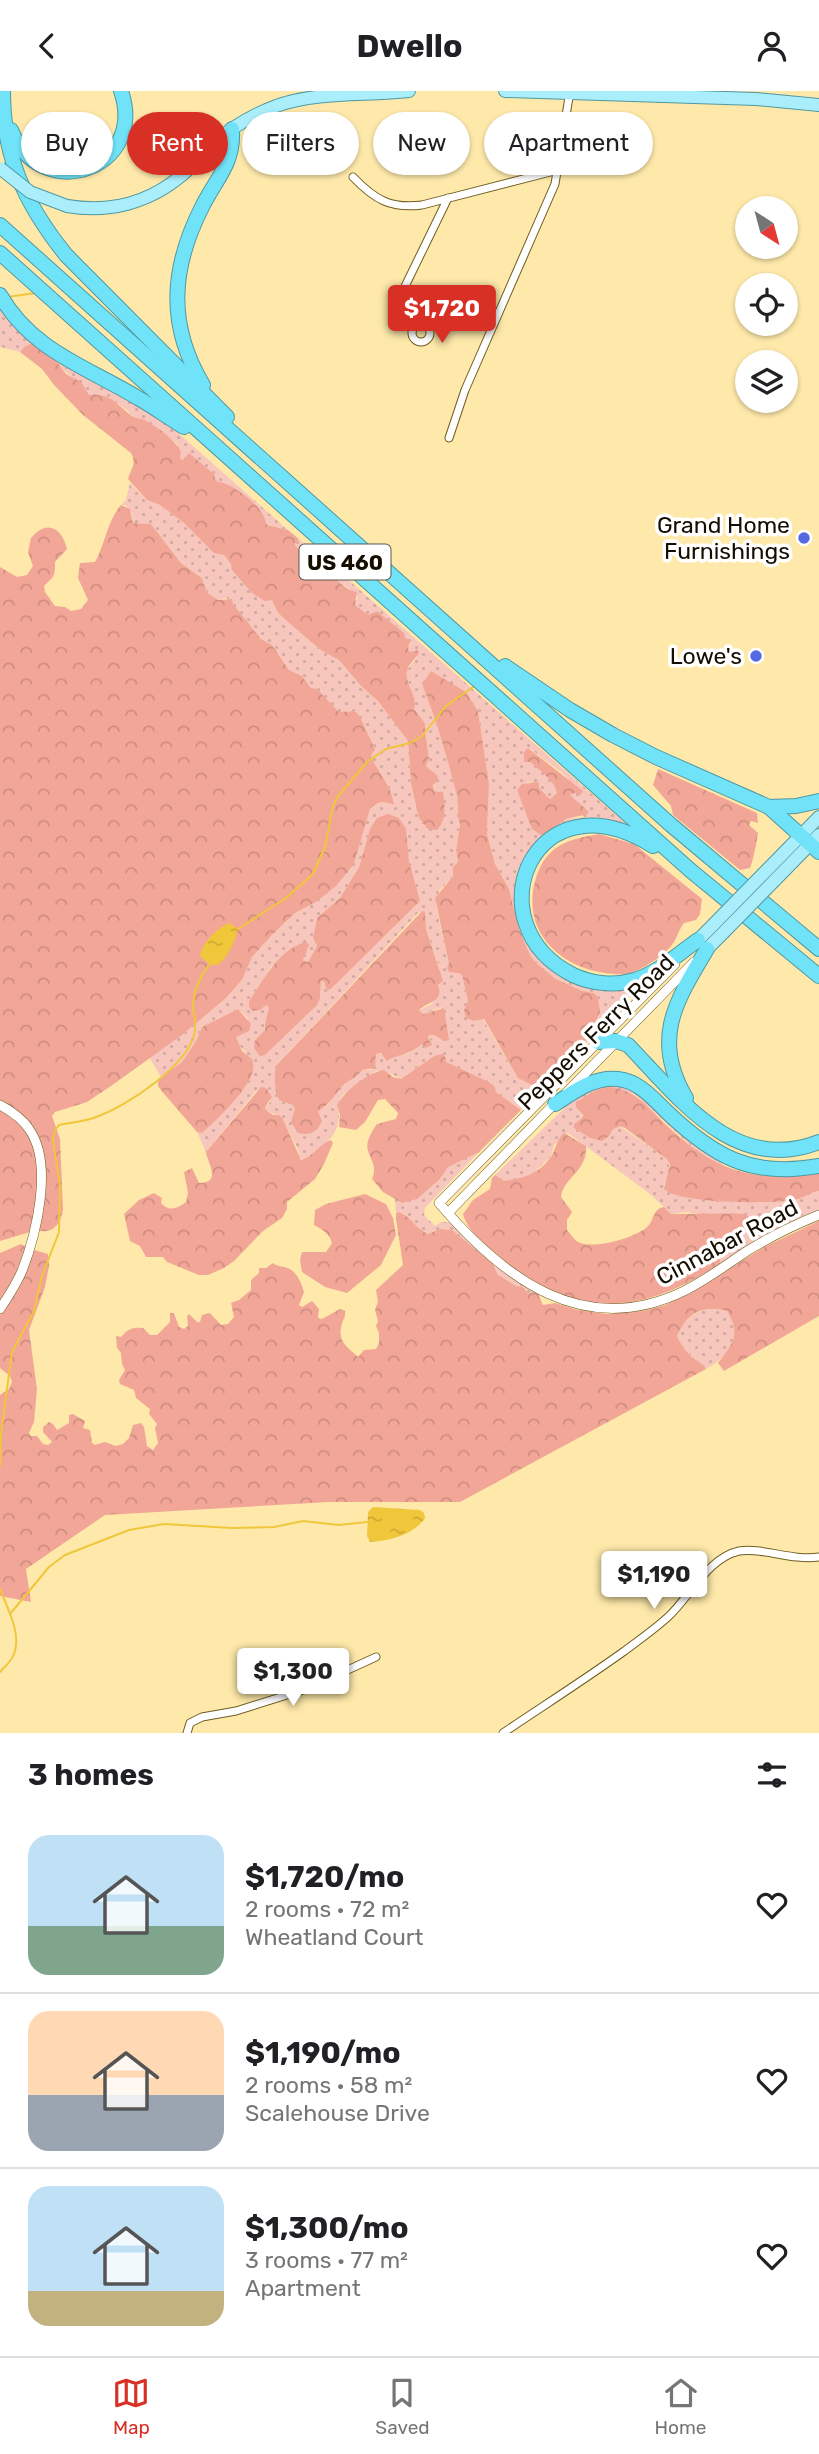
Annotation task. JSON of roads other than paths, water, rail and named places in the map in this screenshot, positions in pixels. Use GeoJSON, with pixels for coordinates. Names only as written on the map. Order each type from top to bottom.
{"type":"FeatureCollection","features":[{"type":"Feature","properties":{"kind":"highway"},"geometry":{"type":"LineString","coordinates":[[3,91],[8,145],[14,169],[24,193],[46,230],[66,255],[308,501]]}},
{"type":"Feature","properties":{"kind":"highway"},"geometry":{"type":"LineString","coordinates":[[4,108],[17,143],[31,159],[52,170],[65,173],[80,171],[106,159],[119,143],[126,119],[121,91]]}},
{"type":"Feature","properties":{"kind":"highway"},"geometry":{"type":"LineString","coordinates":[[215,404],[195,371],[185,347],[178,322],[176,299],[183,255],[190,233],[202,206],[230,158],[232,129]]}},
{"type":"Feature","properties":{"kind":"highway","name":"US 460"},"geometry":{"type":"LineString","coordinates":[[0,225],[700,851],[819,949]]}},
{"type":"Feature","properties":{"kind":"highway","name":"US 460"},"geometry":{"type":"LineString","coordinates":[[0,253],[690,870],[818,976]]}},
{"type":"Feature","properties":{"kind":"highway"},"geometry":{"type":"LineString","coordinates":[[0,295],[26,328],[47,347],[72,364],[138,397],[184,427],[259,485]]}},
{"type":"Feature","properties":{"kind":"highway"},"geometry":{"type":"LineString","coordinates":[[460,637],[613,735],[769,807],[813,841]]}},
{"type":"Feature","properties":{"kind":"highway"},"geometry":{"type":"LineString","coordinates":[[769,807],[796,806],[819,801]]}},
{"type":"Feature","properties":{"kind":"highway"},"geometry":{"type":"LineString","coordinates":[[690,870],[623,830],[597,824],[582,825],[557,834],[535,852],[524,876],[522,902],[528,928],[543,952],[565,971],[591,981],[620,983],[644,977],[703,944]]}},
{"type":"Feature","properties":{"kind":"highway"},"geometry":{"type":"LineString","coordinates":[[702,1118],[678,1083],[669,1045],[676,1005],[703,944]]}},
{"type":"Feature","properties":{"kind":"highway"},"geometry":{"type":"LineString","coordinates":[[598,1042],[616,1041],[628,1045],[712,1128],[736,1142],[762,1149],[792,1150],[819,1142]]}},
{"type":"Feature","properties":{"kind":"highway"},"geometry":{"type":"LineString","coordinates":[[555,1104],[594,1081],[628,1081],[648,1093],[699,1141],[723,1156],[745,1165],[768,1169],[819,1166]]}},
{"type":"Feature","properties":{"kind":"main road"},"geometry":{"type":"LineString","coordinates":[[0,168],[30,192],[67,206],[92,209],[113,207],[151,196],[184,173],[210,146],[232,129],[260,113],[296,100],[351,93],[409,91]]}},
{"type":"Feature","properties":{"kind":"main road"},"geometry":{"type":"LineString","coordinates":[[505,91],[743,98],[819,104]]}},
{"type":"Feature","properties":{"kind":"main road","name":"Peppers Ferry Road"},"geometry":{"type":"LineString","coordinates":[[703,944],[769,877],[813,841],[819,817]]}},
{"type":"Feature","properties":{"kind":"street"},"geometry":{"type":"LineString","coordinates":[[567,112],[570,92]]}},
{"type":"Feature","properties":{"kind":"street"},"geometry":{"type":"LineString","coordinates":[[353,177],[374,197],[405,207],[538,175]]}},
{"type":"Feature","properties":{"kind":"street"},"geometry":{"type":"LineString","coordinates":[[449,437],[465,390],[557,175]]}},
{"type":"Feature","properties":{"kind":"street"},"geometry":{"type":"LineString","coordinates":[[413,329],[399,322],[393,311],[448,198]]}},
{"type":"Feature","properties":{"kind":"street","name":"Peppers Ferry Road"},"geometry":{"type":"LineString","coordinates":[[447,1213],[616,1041],[703,944]]}},
{"type":"Feature","properties":{"kind":"street","name":"Peppers Ferry Road"},"geometry":{"type":"LineString","coordinates":[[439,1203],[598,1042],[703,944]]}},
{"type":"Feature","properties":{"kind":"street"},"geometry":{"type":"LineString","coordinates":[[0,1105],[23,1121],[33,1136],[40,1161],[41,1179],[35,1225],[22,1272],[0,1309]]}},
{"type":"Feature","properties":{"kind":"street","name":"Cinnabar Road"},"geometry":{"type":"LineString","coordinates":[[439,1203],[510,1271],[538,1290],[572,1304],[612,1309],[651,1303],[684,1291],[776,1235],[819,1215]]}},
{"type":"Feature","properties":{"kind":"street"},"geometry":{"type":"LineString","coordinates":[[503,1733],[569,1691],[659,1626],[676,1610],[712,1566],[725,1557],[740,1551],[754,1551],[800,1559],[819,1557]]}},
{"type":"Feature","properties":{"kind":"street"},"geometry":{"type":"LineString","coordinates":[[187,1733],[190,1723],[202,1717],[236,1711],[306,1689],[376,1657]]}},
{"type":"Feature","properties":{"kind":"water"},"geometry":{"type":"Polygon","coordinates":[[[229,923],[238,929],[232,945],[222,961],[210,964],[200,956],[201,951],[220,928],[229,923]]]}},
{"type":"Feature","properties":{"kind":"water"},"geometry":{"type":"Polygon","coordinates":[[[373,1507],[420,1510],[425,1518],[408,1533],[370,1542],[367,1536],[368,1512],[373,1507]]]}},
{"type":"Feature","properties":{"kind":"waterway"},"geometry":{"type":"LineString","coordinates":[[7,297],[36,293]]}},
{"type":"Feature","properties":{"kind":"waterway"},"geometry":{"type":"LineString","coordinates":[[238,929],[286,898],[313,874],[325,847],[333,806],[338,796],[368,761],[386,749],[410,743],[422,736],[446,706],[476,685]]}},
{"type":"Feature","properties":{"kind":"waterway"},"geometry":{"type":"LineString","coordinates":[[0,1466],[1,1434],[12,1352],[34,1311],[42,1276],[59,1232],[60,1186],[53,1140],[55,1130],[59,1125],[87,1120],[109,1112],[155,1083],[170,1070],[191,1043],[195,1027],[195,990],[210,964]]}},
{"type":"Feature","properties":{"kind":"waterway"},"geometry":{"type":"LineString","coordinates":[[10,1614],[49,1567],[65,1555],[129,1530],[164,1524],[232,1528],[274,1527],[303,1521],[339,1525],[367,1522]]}},
{"type":"Feature","properties":{"kind":"waterway"},"geometry":{"type":"LineString","coordinates":[[0,1589],[13,1621],[16,1638],[13,1657],[0,1672]]}},
{"type":"Feature","properties":{"kind":"place","name":"Grand Home Furnishings"},"geometry":{"type":"Point","coordinates":[804,538]}},
{"type":"Feature","properties":{"kind":"place","name":"Lowe's"},"geometry":{"type":"Point","coordinates":[756,656]}}]}
